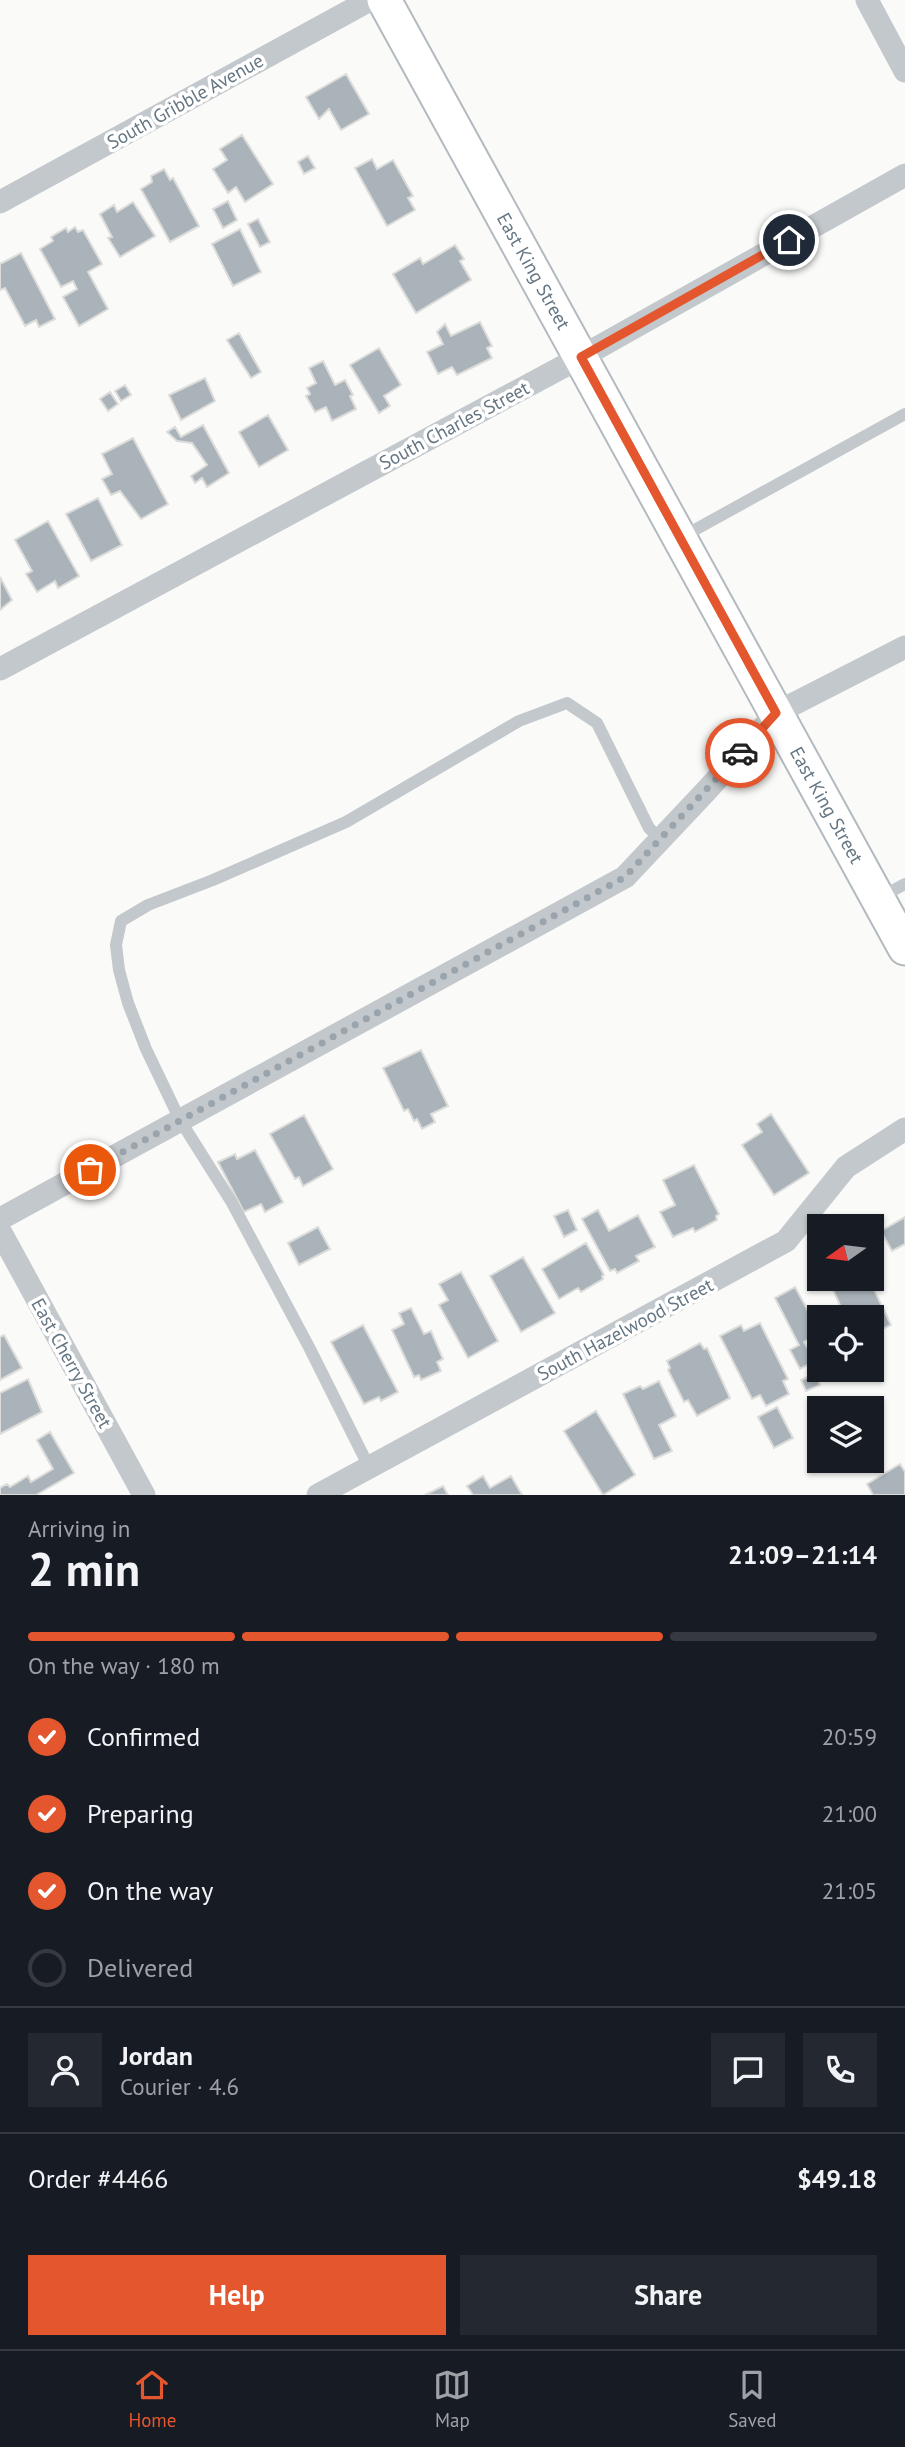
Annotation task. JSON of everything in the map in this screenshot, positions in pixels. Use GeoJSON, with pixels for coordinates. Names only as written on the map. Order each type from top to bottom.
{"type":"FeatureCollection","features":[{"type":"Feature","properties":{"kind":"street","name":"South Gribble Avenue"},"geometry":{"type":"LineString","coordinates":[[0,202],[370,0]]}},
{"type":"Feature","properties":{"kind":"street","name":"East King Street"},"geometry":{"type":"LineString","coordinates":[[384,0],[776,713],[892,891],[905,948]]}},
{"type":"Feature","properties":{"kind":"street"},"geometry":{"type":"LineString","coordinates":[[867,0],[905,71]]}},
{"type":"Feature","properties":{"kind":"street","name":"South Charles Street"},"geometry":{"type":"LineString","coordinates":[[0,669],[581,357],[905,175]]}},
{"type":"Feature","properties":{"kind":"street"},"geometry":{"type":"LineString","coordinates":[[0,1220],[625,877],[776,713],[905,647]]}},
{"type":"Feature","properties":{"kind":"street","name":"South Hazelwood Street"},"geometry":{"type":"LineString","coordinates":[[318,1495],[786,1241],[846,1167],[905,1129]]}},
{"type":"Feature","properties":{"kind":"street","name":"East Cherry Street"},"geometry":{"type":"LineString","coordinates":[[0,1231],[144,1495]]}},
{"type":"Feature","properties":{"kind":"lane"},"geometry":{"type":"LineString","coordinates":[[680,538],[905,414]]}},
{"type":"Feature","properties":{"kind":"lane"},"geometry":{"type":"LineString","coordinates":[[369,1467],[309,1347],[237,1213],[180,1120],[146,1049],[128,1003],[119,970],[116,945],[121,921],[148,905],[346,822],[501,731],[567,703],[597,723],[649,828],[660,839]]}},
{"type":"Feature","properties":{"kind":"building"},"geometry":{"type":"Polygon","coordinates":[[[346,74],[369,114],[341,130],[329,109],[319,119],[306,97],[346,74]]]}},
{"type":"Feature","properties":{"kind":"building"},"geometry":{"type":"Polygon","coordinates":[[[242,135],[273,184],[245,202],[236,187],[228,193],[213,169],[227,160],[220,149],[242,135]]]}},
{"type":"Feature","properties":{"kind":"building"},"geometry":{"type":"Polygon","coordinates":[[[308,156],[315,168],[304,174],[298,162],[308,156]]]}},
{"type":"Feature","properties":{"kind":"building"},"geometry":{"type":"Polygon","coordinates":[[[372,159],[377,169],[393,160],[413,196],[408,198],[415,210],[387,226],[355,168],[372,159]]]}},
{"type":"Feature","properties":{"kind":"building"},"geometry":{"type":"Polygon","coordinates":[[[164,169],[170,180],[173,178],[199,226],[170,242],[141,189],[152,182],[151,176],[164,169]]]}},
{"type":"Feature","properties":{"kind":"building"},"geometry":{"type":"Polygon","coordinates":[[[228,201],[237,220],[223,228],[213,209],[228,201]]]}},
{"type":"Feature","properties":{"kind":"building"},"geometry":{"type":"Polygon","coordinates":[[[133,202],[155,236],[120,257],[108,238],[112,237],[100,214],[114,205],[117,212],[133,202]]]}},
{"type":"Feature","properties":{"kind":"building"},"geometry":{"type":"Polygon","coordinates":[[[258,219],[270,242],[260,247],[248,224],[258,219]]]}},
{"type":"Feature","properties":{"kind":"building"},"geometry":{"type":"Polygon","coordinates":[[[75,227],[78,232],[83,230],[102,264],[88,272],[108,309],[79,326],[63,297],[77,289],[73,281],[61,287],[40,249],[53,241],[51,237],[66,228],[68,232],[75,227]]]}},
{"type":"Feature","properties":{"kind":"building"},"geometry":{"type":"Polygon","coordinates":[[[240,229],[261,272],[233,286],[212,244],[240,229]]]}},
{"type":"Feature","properties":{"kind":"building"},"geometry":{"type":"Polygon","coordinates":[[[455,245],[464,259],[460,261],[471,280],[416,313],[393,274],[420,258],[423,264],[455,245]]]}},
{"type":"Feature","properties":{"kind":"building"},"geometry":{"type":"Polygon","coordinates":[[[21,253],[55,319],[39,327],[36,320],[25,326],[5,288],[0,290],[0,264],[21,253]]]}},
{"type":"Feature","properties":{"kind":"building"},"geometry":{"type":"Polygon","coordinates":[[[480,322],[492,346],[487,348],[492,358],[457,375],[452,367],[438,374],[427,352],[443,344],[437,332],[445,324],[451,336],[480,322]]]}},
{"type":"Feature","properties":{"kind":"building"},"geometry":{"type":"Polygon","coordinates":[[[239,333],[261,372],[251,378],[227,340],[239,333]]]}},
{"type":"Feature","properties":{"kind":"building"},"geometry":{"type":"Polygon","coordinates":[[[379,348],[401,385],[384,396],[390,406],[379,413],[350,365],[379,348]]]}},
{"type":"Feature","properties":{"kind":"building"},"geometry":{"type":"Polygon","coordinates":[[[323,361],[335,385],[345,380],[353,395],[350,396],[356,409],[332,421],[326,407],[315,412],[306,396],[310,394],[307,388],[316,383],[309,368],[323,361]]]}},
{"type":"Feature","properties":{"kind":"building"},"geometry":{"type":"Polygon","coordinates":[[[205,378],[215,401],[181,420],[169,395],[205,378]]]}},
{"type":"Feature","properties":{"kind":"building"},"geometry":{"type":"Polygon","coordinates":[[[125,385],[131,395],[121,401],[115,391],[125,385]]]}},
{"type":"Feature","properties":{"kind":"building"},"geometry":{"type":"Polygon","coordinates":[[[110,392],[118,404],[108,411],[100,399],[110,392]]]}},
{"type":"Feature","properties":{"kind":"building"},"geometry":{"type":"Polygon","coordinates":[[[268,415],[288,450],[259,467],[239,432],[268,415]]]}},
{"type":"Feature","properties":{"kind":"building"},"geometry":{"type":"Polygon","coordinates":[[[203,425],[229,473],[207,487],[202,478],[195,483],[191,476],[207,465],[192,443],[177,441],[167,432],[175,427],[181,437],[203,425]]]}},
{"type":"Feature","properties":{"kind":"building"},"geometry":{"type":"Polygon","coordinates":[[[133,438],[168,504],[141,519],[120,491],[111,495],[102,479],[112,474],[102,454],[133,438]]]}},
{"type":"Feature","properties":{"kind":"building"},"geometry":{"type":"Polygon","coordinates":[[[98,498],[122,545],[91,561],[66,514],[98,498]]]}},
{"type":"Feature","properties":{"kind":"building"},"geometry":{"type":"Polygon","coordinates":[[[48,521],[79,576],[58,588],[55,581],[37,592],[26,574],[32,571],[15,540],[48,521]]]}},
{"type":"Feature","properties":{"kind":"building"},"geometry":{"type":"Polygon","coordinates":[[[0,577],[12,600],[0,610],[0,577]]]}},
{"type":"Feature","properties":{"kind":"building"},"geometry":{"type":"Polygon","coordinates":[[[421,1050],[448,1106],[431,1114],[435,1122],[422,1129],[408,1109],[404,1111],[383,1068],[421,1050]]]}},
{"type":"Feature","properties":{"kind":"building"},"geometry":{"type":"Polygon","coordinates":[[[771,1114],[809,1173],[774,1195],[742,1145],[762,1132],[757,1124],[771,1114]]]}},
{"type":"Feature","properties":{"kind":"building"},"geometry":{"type":"Polygon","coordinates":[[[304,1115],[333,1169],[303,1186],[299,1177],[295,1179],[270,1134],[304,1115]]]}},
{"type":"Feature","properties":{"kind":"building"},"geometry":{"type":"Polygon","coordinates":[[[255,1150],[283,1202],[265,1212],[261,1204],[244,1212],[218,1162],[235,1154],[237,1159],[255,1150]]]}},
{"type":"Feature","properties":{"kind":"building"},"geometry":{"type":"Polygon","coordinates":[[[694,1165],[719,1214],[716,1216],[717,1220],[695,1232],[693,1228],[673,1237],[660,1212],[675,1205],[663,1180],[694,1165]]]}},
{"type":"Feature","properties":{"kind":"building"},"geometry":{"type":"Polygon","coordinates":[[[568,1210],[577,1230],[564,1237],[554,1216],[568,1210]]]}},
{"type":"Feature","properties":{"kind":"building"},"geometry":{"type":"Polygon","coordinates":[[[598,1210],[609,1231],[638,1215],[655,1247],[636,1256],[639,1261],[617,1273],[615,1269],[610,1271],[582,1219],[598,1210]]]}},
{"type":"Feature","properties":{"kind":"building"},"geometry":{"type":"Polygon","coordinates":[[[905,1217],[905,1244],[892,1251],[884,1236],[884,1229],[905,1217]]]}},
{"type":"Feature","properties":{"kind":"building"},"geometry":{"type":"Polygon","coordinates":[[[318,1227],[330,1249],[299,1265],[288,1243],[318,1227]]]}},
{"type":"Feature","properties":{"kind":"building"},"geometry":{"type":"Polygon","coordinates":[[[586,1243],[604,1275],[603,1279],[581,1292],[578,1288],[559,1299],[542,1269],[586,1243]]]}},
{"type":"Feature","properties":{"kind":"building"},"geometry":{"type":"Polygon","coordinates":[[[523,1257],[555,1313],[521,1332],[490,1276],[523,1257]]]}},
{"type":"Feature","properties":{"kind":"building"},"geometry":{"type":"Polygon","coordinates":[[[461,1272],[498,1341],[468,1358],[439,1305],[448,1300],[439,1284],[461,1272]]]}},
{"type":"Feature","properties":{"kind":"building"},"geometry":{"type":"Polygon","coordinates":[[[795,1287],[807,1309],[807,1340],[804,1342],[807,1347],[807,1365],[800,1369],[790,1350],[799,1345],[775,1298],[795,1287]]]}},
{"type":"Feature","properties":{"kind":"building"},"geometry":{"type":"Polygon","coordinates":[[[834,1292],[875,1292],[881,1305],[840,1305],[834,1292]]]}},
{"type":"Feature","properties":{"kind":"building"},"geometry":{"type":"Polygon","coordinates":[[[411,1308],[424,1334],[431,1331],[443,1359],[437,1362],[441,1371],[421,1380],[419,1375],[414,1377],[392,1330],[404,1324],[399,1313],[411,1308]]]}},
{"type":"Feature","properties":{"kind":"building"},"geometry":{"type":"Polygon","coordinates":[[[884,1310],[891,1325],[884,1328],[884,1310]]]}},
{"type":"Feature","properties":{"kind":"building"},"geometry":{"type":"Polygon","coordinates":[[[760,1323],[788,1379],[783,1381],[789,1394],[766,1406],[760,1395],[752,1399],[720,1336],[741,1325],[744,1331],[760,1323]]]}},
{"type":"Feature","properties":{"kind":"building"},"geometry":{"type":"Polygon","coordinates":[[[363,1325],[398,1392],[381,1401],[379,1397],[364,1404],[331,1342],[363,1325]]]}},
{"type":"Feature","properties":{"kind":"building"},"geometry":{"type":"Polygon","coordinates":[[[4,1335],[22,1368],[0,1380],[0,1337],[4,1335]]]}},
{"type":"Feature","properties":{"kind":"building"},"geometry":{"type":"Polygon","coordinates":[[[700,1343],[704,1349],[707,1348],[730,1398],[697,1416],[688,1400],[684,1402],[668,1370],[670,1368],[667,1361],[700,1343]]]}},
{"type":"Feature","properties":{"kind":"building"},"geometry":{"type":"Polygon","coordinates":[[[807,1377],[807,1382],[819,1382],[820,1385],[806,1391],[801,1380],[807,1377]]]}},
{"type":"Feature","properties":{"kind":"building"},"geometry":{"type":"Polygon","coordinates":[[[28,1379],[42,1412],[0,1434],[0,1393],[28,1379]]]}},
{"type":"Feature","properties":{"kind":"building"},"geometry":{"type":"Polygon","coordinates":[[[659,1381],[676,1416],[659,1425],[672,1451],[654,1459],[623,1394],[659,1381]]]}},
{"type":"Feature","properties":{"kind":"building"},"geometry":{"type":"Polygon","coordinates":[[[777,1407],[793,1438],[774,1448],[758,1417],[777,1407]]]}},
{"type":"Feature","properties":{"kind":"building"},"geometry":{"type":"Polygon","coordinates":[[[596,1411],[635,1475],[603,1495],[564,1431],[596,1411]]]}},
{"type":"Feature","properties":{"kind":"building"},"geometry":{"type":"Polygon","coordinates":[[[50,1432],[74,1473],[36,1495],[0,1495],[0,1488],[7,1484],[10,1487],[28,1476],[31,1482],[53,1469],[37,1440],[50,1432]]]}},
{"type":"Feature","properties":{"kind":"building"},"geometry":{"type":"Polygon","coordinates":[[[900,1464],[905,1472],[905,1495],[873,1495],[867,1484],[900,1464]]]}},
{"type":"Feature","properties":{"kind":"building"},"geometry":{"type":"Polygon","coordinates":[[[483,1476],[490,1488],[511,1476],[522,1495],[473,1495],[467,1486],[483,1476]]]}},
{"type":"Feature","properties":{"kind":"building"},"geometry":{"type":"Polygon","coordinates":[[[443,1486],[448,1495],[425,1495],[443,1486]]]}},
{"type":"Feature","properties":{"kind":"way so far"},"geometry":{"type":"LineString","coordinates":[[90,1170],[625,877],[740,753]]}},
{"type":"Feature","properties":{"kind":"route"},"geometry":{"type":"LineString","coordinates":[[740,753],[776,713],[581,357],[789,240]]}}]}
